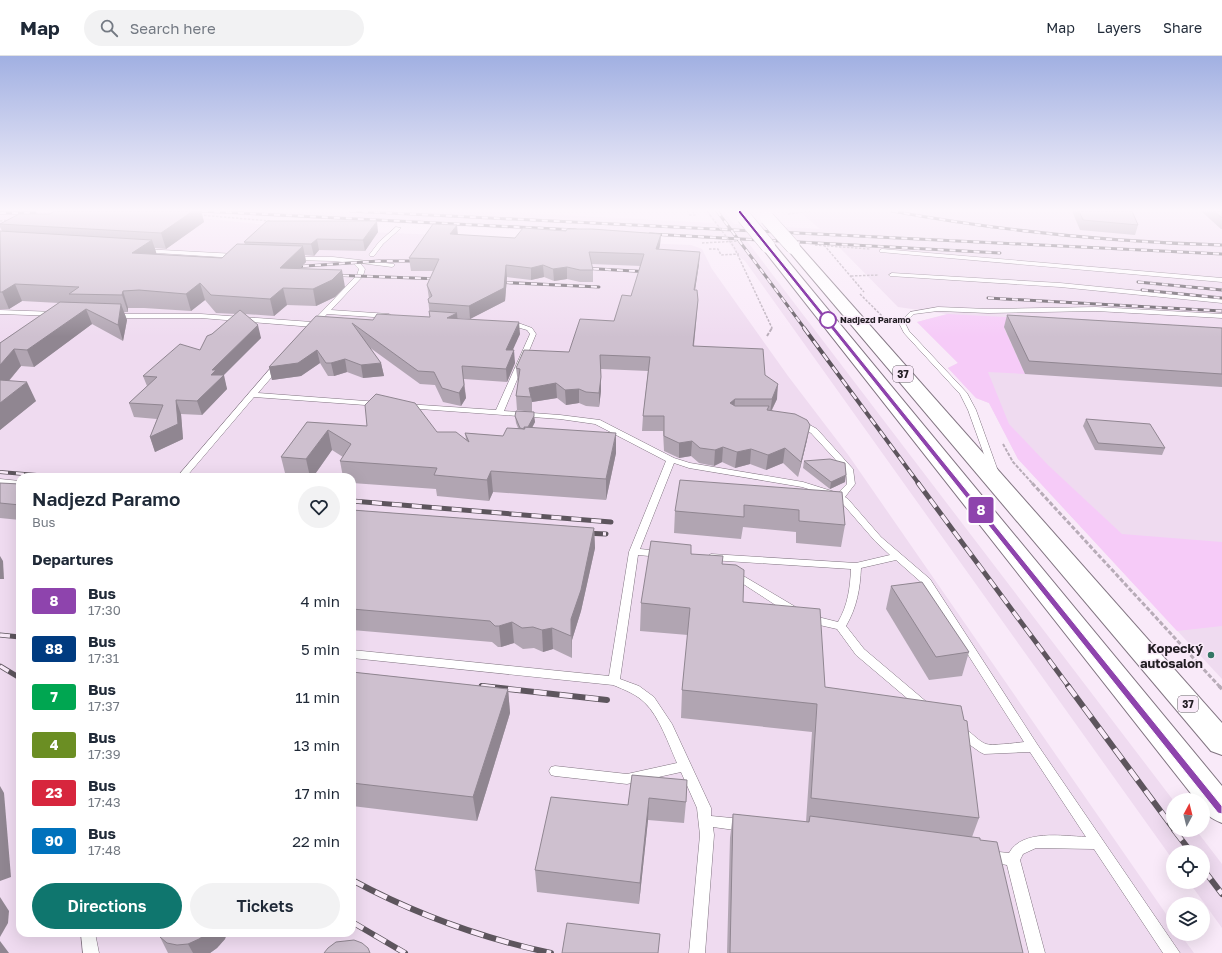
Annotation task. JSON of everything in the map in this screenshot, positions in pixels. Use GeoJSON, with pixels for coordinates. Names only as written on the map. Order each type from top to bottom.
{"type":"FeatureCollection","features":[{"type":"Feature","properties":{"kind":"main road","name":"37"},"geometry":{"type":"LineString","coordinates":[[774,253],[1222,809]]}},
{"type":"Feature","properties":{"kind":"main road","name":"37"},"geometry":{"type":"LineString","coordinates":[[798,253],[1222,743]]}},
{"type":"Feature","properties":{"kind":"lane"},"geometry":{"type":"LineString","coordinates":[[187,253],[245,256]]}},
{"type":"Feature","properties":{"kind":"lane"},"geometry":{"type":"LineString","coordinates":[[904,253],[1222,280]]}},
{"type":"Feature","properties":{"kind":"lane"},"geometry":{"type":"LineString","coordinates":[[291,259],[342,260],[356,263],[392,265]]}},
{"type":"Feature","properties":{"kind":"lane"},"geometry":{"type":"LineString","coordinates":[[107,316],[201,316],[312,327],[362,273],[362,267],[356,263]]}},
{"type":"Feature","properties":{"kind":"lane"},"geometry":{"type":"LineString","coordinates":[[892,275],[1053,285],[1222,300]]}},
{"type":"Feature","properties":{"kind":"lane"},"geometry":{"type":"LineString","coordinates":[[999,485],[968,402],[956,383],[906,332],[902,323],[908,316],[926,310],[938,309],[988,311],[1075,309],[1222,316]]}},
{"type":"Feature","properties":{"kind":"lane"},"geometry":{"type":"LineString","coordinates":[[0,312],[62,314]]}},
{"type":"Feature","properties":{"kind":"lane"},"geometry":{"type":"LineString","coordinates":[[326,312],[396,317]]}},
{"type":"Feature","properties":{"kind":"lane"},"geometry":{"type":"LineString","coordinates":[[498,324],[521,326],[530,329],[533,334],[499,413]]}},
{"type":"Feature","properties":{"kind":"lane"},"geometry":{"type":"LineString","coordinates":[[184,473],[284,359]]}},
{"type":"Feature","properties":{"kind":"lane"},"geometry":{"type":"LineString","coordinates":[[253,394],[597,422],[671,460],[689,465],[803,485],[831,493],[845,501],[878,538],[926,581],[1033,747],[1172,953]]}},
{"type":"Feature","properties":{"kind":"lane"},"geometry":{"type":"LineString","coordinates":[[793,420],[805,425],[814,432],[850,471],[851,484],[839,498]]}},
{"type":"Feature","properties":{"kind":"lane"},"geometry":{"type":"LineString","coordinates":[[614,681],[634,552],[671,460]]}},
{"type":"Feature","properties":{"kind":"lane"},"geometry":{"type":"LineString","coordinates":[[0,482],[16,484]]}},
{"type":"Feature","properties":{"kind":"lane"},"geometry":{"type":"LineString","coordinates":[[634,552],[671,555]]}},
{"type":"Feature","properties":{"kind":"lane"},"geometry":{"type":"LineString","coordinates":[[898,556],[856,566],[704,557],[804,618],[841,626],[860,652],[935,714]]}},
{"type":"Feature","properties":{"kind":"lane"},"geometry":{"type":"LineString","coordinates":[[841,626],[850,612],[855,595],[856,566]]}},
{"type":"Feature","properties":{"kind":"lane"},"geometry":{"type":"LineString","coordinates":[[356,654],[614,681],[635,689],[650,700],[666,724],[704,808],[707,821],[708,835],[697,953]]}},
{"type":"Feature","properties":{"kind":"lane"},"geometry":{"type":"LineString","coordinates":[[954,727],[984,749],[1033,747]]}},
{"type":"Feature","properties":{"kind":"lane"},"geometry":{"type":"LineString","coordinates":[[555,771],[627,779],[685,766]]}},
{"type":"Feature","properties":{"kind":"lane"},"geometry":{"type":"LineString","coordinates":[[707,821],[754,827]]}},
{"type":"Feature","properties":{"kind":"lane"},"geometry":{"type":"LineString","coordinates":[[1037,953],[1013,860],[1018,850],[1035,842],[1098,843]]}},
{"type":"Feature","properties":{"kind":"lane"},"geometry":{"type":"LineString","coordinates":[[974,855],[1013,860]]}},
{"type":"Feature","properties":{"kind":"lane"},"geometry":{"type":"LineString","coordinates":[[89,937],[91,953]]}},
{"type":"Feature","properties":{"kind":"path"},"geometry":{"type":"LineString","coordinates":[[720,253],[721,255],[739,254],[772,328],[767,336]]}},
{"type":"Feature","properties":{"kind":"path"},"geometry":{"type":"LineString","coordinates":[[831,253],[864,292],[858,292],[889,323]]}},
{"type":"Feature","properties":{"kind":"path"},"geometry":{"type":"LineString","coordinates":[[851,276],[892,275]]}},
{"type":"Feature","properties":{"kind":"path"},"geometry":{"type":"LineString","coordinates":[[1000,439],[1013,462],[1222,689]]}},
{"type":"Feature","properties":{"kind":"shaded area"},"geometry":{"type":"Polygon","coordinates":[[[0,253],[704,253],[712,269],[788,376],[849,456],[1166,914],[1166,941],[1185,941],[1194,953],[0,953],[0,253]]]}},
{"type":"Feature","properties":{"kind":"shaded area"},"geometry":{"type":"Polygon","coordinates":[[[736,253],[756,253],[1168,793],[1166,793],[1166,837],[1201,837],[1207,845],[1166,845],[1166,850],[745,261],[736,253]]]}},
{"type":"Feature","properties":{"kind":"shaded area"},"geometry":{"type":"Polygon","coordinates":[[[845,253],[1222,253],[1222,679],[1018,459],[989,403],[976,398],[948,368],[958,363],[917,322],[947,314],[898,307],[845,253]]]}},
{"type":"Feature","properties":{"kind":"shaded area"},"geometry":{"type":"Polygon","coordinates":[[[948,314],[1222,329],[1004,328],[1025,374],[988,372],[1009,424],[1048,465],[1122,534],[1222,542],[1222,626],[1177,631],[1018,459],[989,403],[976,398],[948,368],[958,363],[917,322],[948,314]]]}},
{"type":"Feature","properties":{"kind":"shaded area"},"geometry":{"type":"Polygon","coordinates":[[[1210,848],[1222,864],[1222,928],[1210,911],[1210,897],[1200,897],[1194,889],[1210,889],[1210,848]]]}},
{"type":"Feature","properties":{"kind":"building"},"geometry":{"type":"Polygon","coordinates":[[[0,253],[132,253],[222,258],[228,253],[296,253],[280,268],[342,270],[332,280],[313,289],[283,288],[270,299],[211,295],[200,283],[186,294],[139,290],[123,291],[122,295],[69,294],[79,287],[15,284],[0,292],[0,253]]]}},
{"type":"Feature","properties":{"kind":"building"},"geometry":{"type":"Polygon","coordinates":[[[413,253],[589,253],[593,270],[580,270],[567,267],[553,269],[543,265],[531,268],[506,265],[504,288],[469,306],[429,303],[428,299],[432,296],[427,285],[439,259],[409,258],[413,253]]]}},
{"type":"Feature","properties":{"kind":"building"},"geometry":{"type":"Polygon","coordinates":[[[613,253],[700,253],[694,290],[697,290],[698,300],[693,346],[763,349],[765,375],[778,384],[772,399],[735,399],[730,403],[735,406],[769,406],[767,410],[795,414],[807,420],[810,425],[801,462],[785,448],[768,455],[751,449],[737,452],[723,447],[715,450],[700,448],[692,441],[679,443],[664,436],[664,416],[643,416],[650,357],[600,355],[601,377],[599,393],[586,392],[579,389],[565,390],[556,383],[529,388],[531,397],[516,396],[520,369],[516,368],[524,350],[569,352],[580,319],[614,321],[622,295],[631,296],[644,254],[613,253]]]}},
{"type":"Feature","properties":{"kind":"building"},"geometry":{"type":"Polygon","coordinates":[[[60,302],[121,304],[118,325],[86,309],[27,350],[14,349],[0,365],[0,343],[60,302]]]}},
{"type":"Feature","properties":{"kind":"building"},"geometry":{"type":"Polygon","coordinates":[[[240,310],[258,325],[212,370],[216,370],[211,375],[224,375],[197,401],[176,400],[178,424],[150,437],[163,405],[129,403],[157,377],[143,376],[180,344],[200,350],[207,336],[212,334],[240,310]]]}},
{"type":"Feature","properties":{"kind":"building"},"geometry":{"type":"Polygon","coordinates":[[[429,311],[457,313],[447,318],[519,322],[506,350],[514,350],[506,369],[462,366],[464,385],[459,393],[442,388],[434,372],[418,371],[352,323],[381,363],[361,365],[345,359],[326,363],[317,350],[298,363],[269,367],[316,316],[373,320],[377,314],[430,317],[429,311]]]}},
{"type":"Feature","properties":{"kind":"building"},"geometry":{"type":"Polygon","coordinates":[[[1007,315],[1222,328],[1222,374],[1029,361],[1007,315]]]}},
{"type":"Feature","properties":{"kind":"building"},"geometry":{"type":"Polygon","coordinates":[[[0,380],[27,382],[0,403],[0,380]]]}},
{"type":"Feature","properties":{"kind":"building"},"geometry":{"type":"Polygon","coordinates":[[[376,394],[415,403],[437,432],[456,432],[469,442],[465,433],[503,436],[507,428],[525,429],[524,427],[616,433],[606,479],[491,471],[487,480],[434,475],[437,468],[340,461],[351,444],[328,430],[306,459],[281,457],[307,422],[367,426],[365,405],[376,394]]]}},
{"type":"Feature","properties":{"kind":"building"},"geometry":{"type":"Polygon","coordinates":[[[516,411],[534,412],[534,416],[528,427],[524,427],[524,429],[520,428],[515,416],[516,411]]]}},
{"type":"Feature","properties":{"kind":"building"},"geometry":{"type":"Polygon","coordinates":[[[1086,419],[1150,424],[1165,448],[1098,443],[1086,419]]]}},
{"type":"Feature","properties":{"kind":"building"},"geometry":{"type":"Polygon","coordinates":[[[830,459],[845,463],[846,475],[831,482],[804,461],[830,459]]]}},
{"type":"Feature","properties":{"kind":"building"},"geometry":{"type":"Polygon","coordinates":[[[680,480],[842,492],[845,525],[799,521],[799,510],[744,505],[744,517],[675,511],[680,480]]]}},
{"type":"Feature","properties":{"kind":"building"},"geometry":{"type":"Polygon","coordinates":[[[0,483],[16,484],[16,505],[0,503],[0,483]]]}},
{"type":"Feature","properties":{"kind":"building"},"geometry":{"type":"Polygon","coordinates":[[[356,510],[594,528],[581,590],[571,619],[571,636],[552,628],[542,630],[533,627],[522,628],[512,622],[495,626],[490,621],[356,609],[356,510]]]}},
{"type":"Feature","properties":{"kind":"building"},"geometry":{"type":"Polygon","coordinates":[[[651,541],[691,545],[691,554],[723,556],[722,564],[736,565],[744,570],[743,602],[820,609],[825,687],[961,706],[964,720],[967,721],[979,818],[811,798],[817,704],[682,690],[690,608],[641,603],[651,541]]]}},
{"type":"Feature","properties":{"kind":"building"},"geometry":{"type":"Polygon","coordinates":[[[922,582],[969,652],[936,657],[891,586],[922,582]]]}},
{"type":"Feature","properties":{"kind":"building"},"geometry":{"type":"Polygon","coordinates":[[[356,672],[508,689],[473,797],[356,783],[356,672]]]}},
{"type":"Feature","properties":{"kind":"building"},"geometry":{"type":"Polygon","coordinates":[[[632,775],[687,780],[686,802],[649,798],[640,883],[535,870],[551,797],[628,805],[632,775]]]}},
{"type":"Feature","properties":{"kind":"building"},"geometry":{"type":"Polygon","coordinates":[[[733,814],[809,822],[810,816],[980,838],[980,840],[997,842],[1023,953],[730,953],[733,814]]]}},
{"type":"Feature","properties":{"kind":"building"},"geometry":{"type":"Polygon","coordinates":[[[567,923],[660,934],[658,953],[562,953],[567,923]]]}},
{"type":"Feature","properties":{"kind":"building"},"geometry":{"type":"Polygon","coordinates":[[[160,937],[202,937],[188,944],[177,945],[167,943],[160,937]]]}},
{"type":"Feature","properties":{"kind":"building"},"geometry":{"type":"Polygon","coordinates":[[[354,940],[362,943],[368,948],[370,953],[324,953],[336,942],[354,940]]]}},
{"type":"Feature","properties":{"kind":"railway"},"geometry":{"type":"LineString","coordinates":[[748,253],[805,329]]}},
{"type":"Feature","properties":{"kind":"railway"},"geometry":{"type":"LineString","coordinates":[[1199,253],[1222,254]]}},
{"type":"Feature","properties":{"kind":"railway"},"geometry":{"type":"LineString","coordinates":[[291,267],[379,261],[421,261]]}},
{"type":"Feature","properties":{"kind":"railway"},"geometry":{"type":"LineString","coordinates":[[581,268],[651,272]]}},
{"type":"Feature","properties":{"kind":"railway"},"geometry":{"type":"LineString","coordinates":[[331,275],[441,279]]}},
{"type":"Feature","properties":{"kind":"railway"},"geometry":{"type":"LineString","coordinates":[[495,282],[599,287]]}},
{"type":"Feature","properties":{"kind":"railway"},"geometry":{"type":"LineString","coordinates":[[1138,282],[1222,290]]}},
{"type":"Feature","properties":{"kind":"railway"},"geometry":{"type":"LineString","coordinates":[[1142,290],[1222,298]]}},
{"type":"Feature","properties":{"kind":"railway"},"geometry":{"type":"LineString","coordinates":[[988,298],[1222,311]]}},
{"type":"Feature","properties":{"kind":"railway"},"geometry":{"type":"LineString","coordinates":[[804,328],[919,484]]}},
{"type":"Feature","properties":{"kind":"railway"},"geometry":{"type":"LineString","coordinates":[[0,472],[16,473]]}},
{"type":"Feature","properties":{"kind":"railway"},"geometry":{"type":"LineString","coordinates":[[918,483],[1069,687]]}},
{"type":"Feature","properties":{"kind":"railway"},"geometry":{"type":"LineString","coordinates":[[356,501],[611,522]]}},
{"type":"Feature","properties":{"kind":"railway"},"geometry":{"type":"LineString","coordinates":[[583,533],[606,534]]}},
{"type":"Feature","properties":{"kind":"railway"},"geometry":{"type":"LineString","coordinates":[[0,635],[16,637]]}},
{"type":"Feature","properties":{"kind":"railway"},"geometry":{"type":"LineString","coordinates":[[0,666],[16,676]]}},
{"type":"Feature","properties":{"kind":"railway"},"geometry":{"type":"LineString","coordinates":[[481,686],[490,687]]}},
{"type":"Feature","properties":{"kind":"railway"},"geometry":{"type":"LineString","coordinates":[[482,686],[490,687]]}},
{"type":"Feature","properties":{"kind":"railway"},"geometry":{"type":"LineString","coordinates":[[1068,686],[1166,819]]}},
{"type":"Feature","properties":{"kind":"railway"},"geometry":{"type":"LineString","coordinates":[[490,687],[607,700]]}},
{"type":"Feature","properties":{"kind":"railway"},"geometry":{"type":"LineString","coordinates":[[1179,837],[1186,845]]}},
{"type":"Feature","properties":{"kind":"railway"},"geometry":{"type":"LineString","coordinates":[[1210,878],[1222,894]]}},
{"type":"Feature","properties":{"kind":"railway"},"geometry":{"type":"LineString","coordinates":[[356,882],[400,904],[449,924],[499,940],[551,953]]}},
{"type":"Feature","properties":{"kind":"railway"},"geometry":{"type":"LineString","coordinates":[[356,924],[405,953]]}},
{"type":"Feature","properties":{"kind":"bus line","name":"8"},"geometry":{"type":"LineString","coordinates":[[774,253],[1222,809]]}},
{"type":"Feature","properties":{"kind":"place","name":"Nadjezd Paramo"},"geometry":{"type":"Point","coordinates":[828,320]}},
{"type":"Feature","properties":{"kind":"place","name":"Kopecký autosalon"},"geometry":{"type":"Point","coordinates":[1211,655]}}]}
